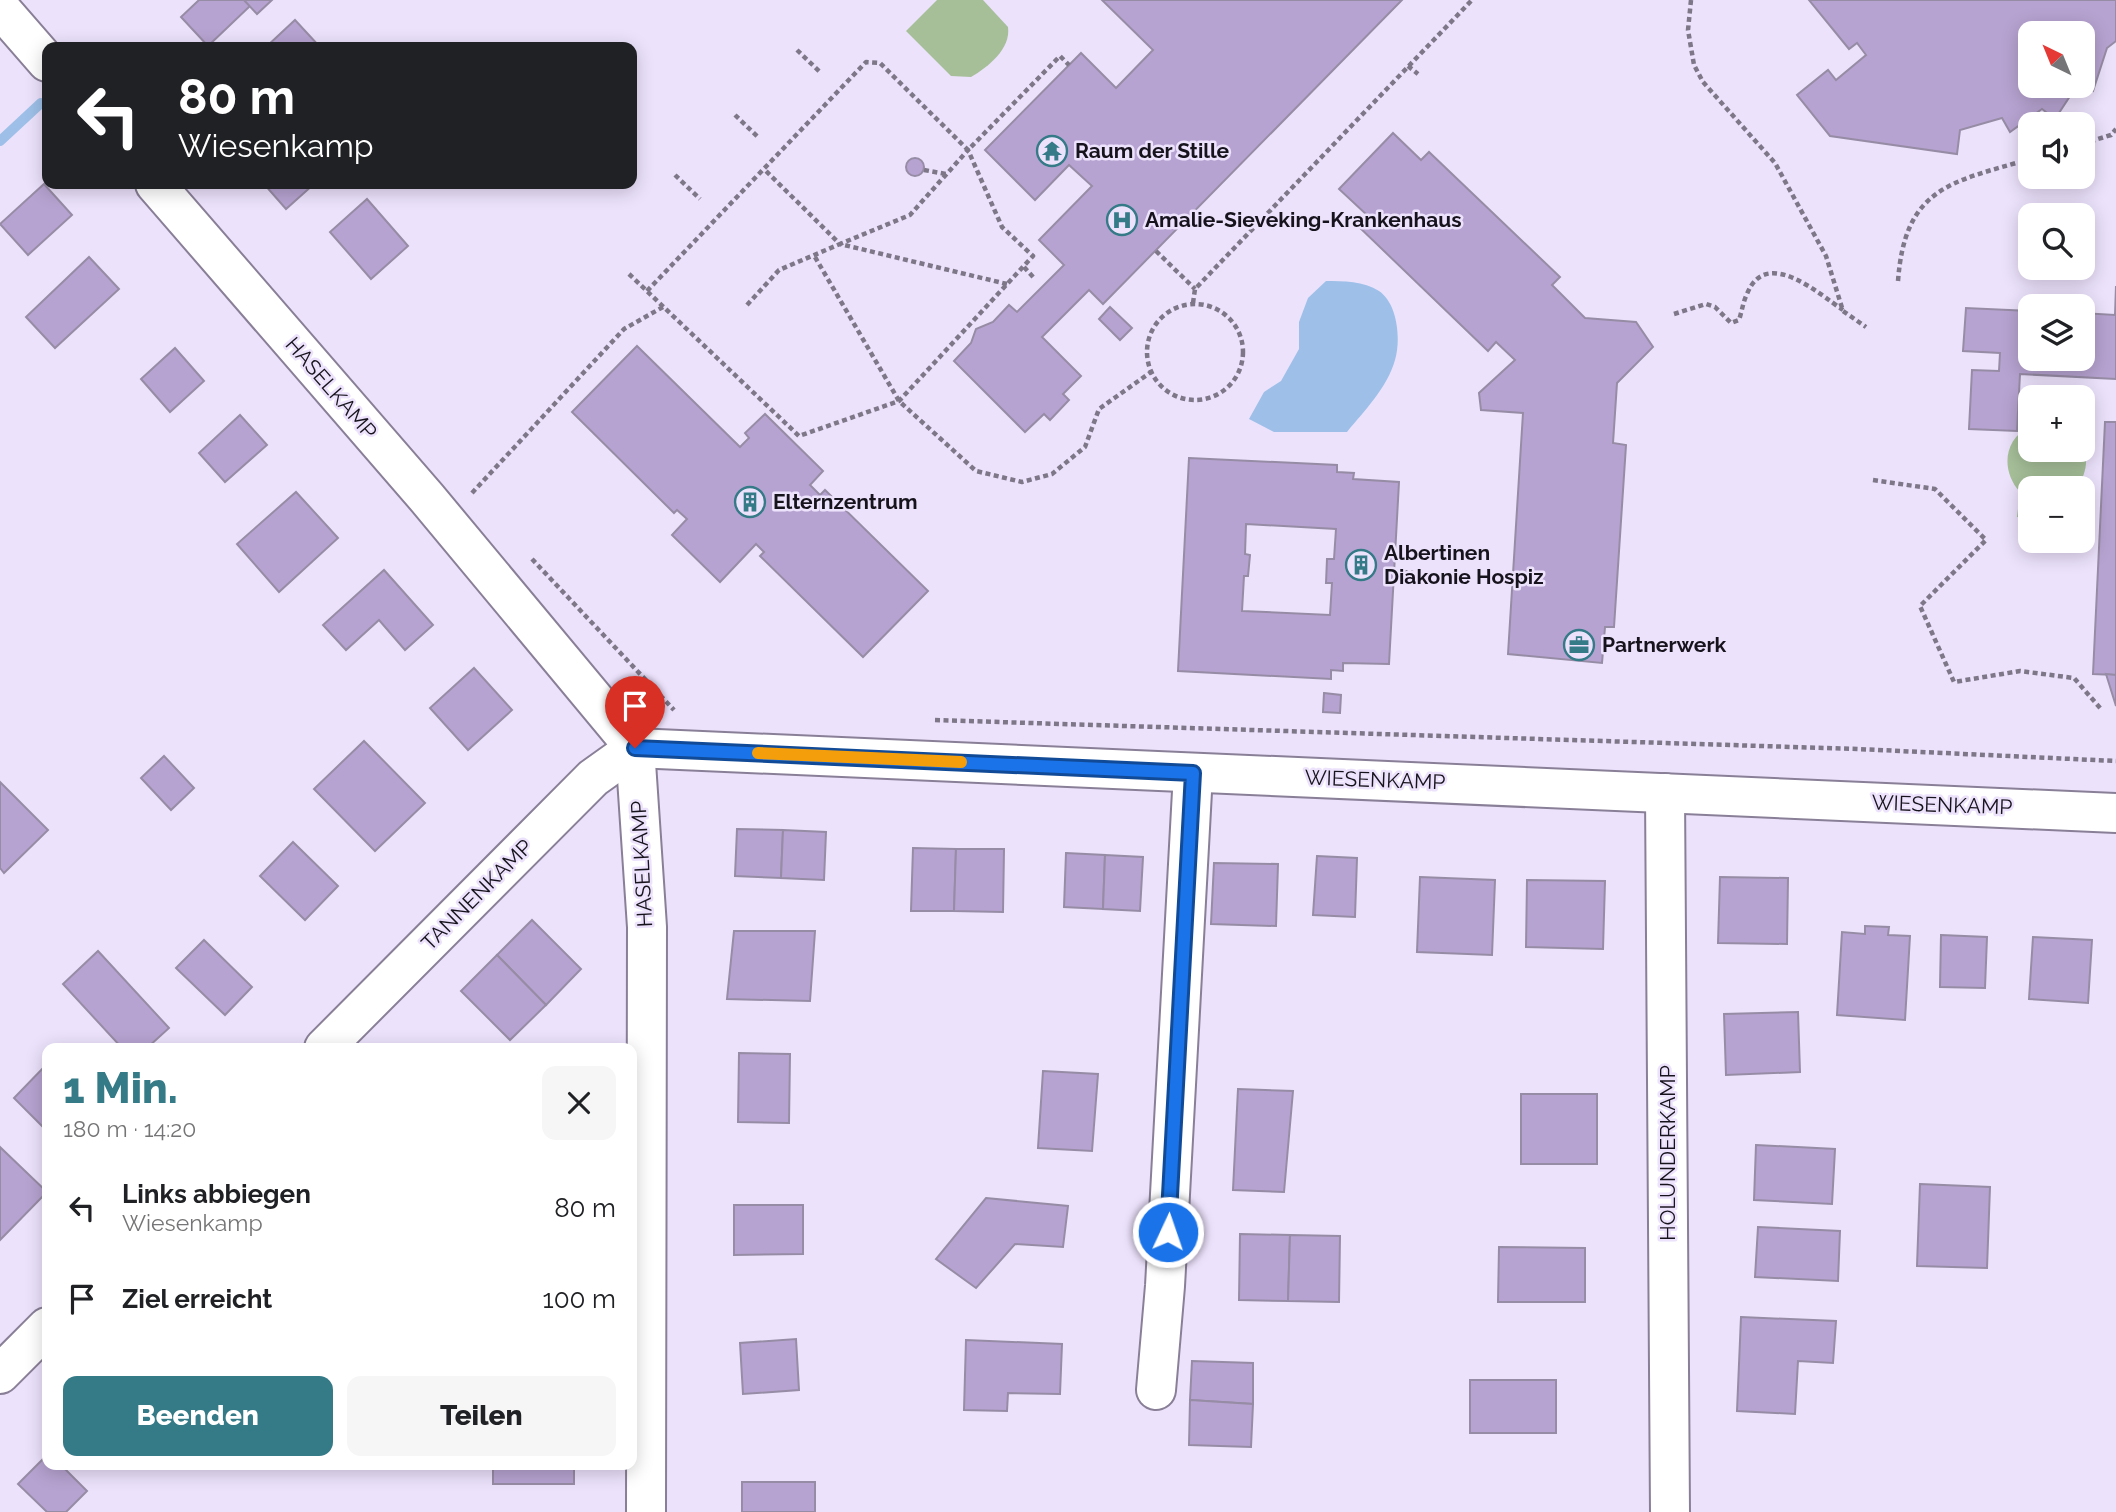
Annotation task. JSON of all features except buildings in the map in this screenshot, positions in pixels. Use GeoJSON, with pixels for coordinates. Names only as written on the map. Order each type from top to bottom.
{"type":"FeatureCollection","features":[{"type":"Feature","properties":{"kind":"street"},"geometry":{"type":"LineString","coordinates":[[2,14],[42,57]]}},
{"type":"Feature","properties":{"kind":"street","name":"HASELKAMP"},"geometry":{"type":"LineString","coordinates":[[159,189],[427,498],[635,748],[647,927],[646,1512]]}},
{"type":"Feature","properties":{"kind":"street","name":"WIESENKAMP"},"geometry":{"type":"LineString","coordinates":[[635,748],[2116,813]]}},
{"type":"Feature","properties":{"kind":"street","name":"TANNENKAMP"},"geometry":{"type":"LineString","coordinates":[[329,1043],[593,778],[635,748]]}},
{"type":"Feature","properties":{"kind":"street"},"geometry":{"type":"LineString","coordinates":[[1156,1390],[1165,1286],[1193,773]]}},
{"type":"Feature","properties":{"kind":"street","name":"HOLUNDERKAMP"},"geometry":{"type":"LineString","coordinates":[[1665,793],[1670,1512]]}},
{"type":"Feature","properties":{"kind":"street"},"geometry":{"type":"LineString","coordinates":[[0,1374],[42,1331]]}},
{"type":"Feature","properties":{"kind":"path"},"geometry":{"type":"LineString","coordinates":[[1193,303],[1195,289],[1472,0]]}},
{"type":"Feature","properties":{"kind":"path"},"geometry":{"type":"LineString","coordinates":[[1690,0],[1689,41],[1694,65],[1703,82],[1775,163],[1826,256],[1843,311]]}},
{"type":"Feature","properties":{"kind":"path"},"geometry":{"type":"LineString","coordinates":[[797,50],[821,73]]}},
{"type":"Feature","properties":{"kind":"path"},"geometry":{"type":"LineString","coordinates":[[747,305],[779,270],[910,215],[968,150],[1060,56],[1069,65]]}},
{"type":"Feature","properties":{"kind":"path"},"geometry":{"type":"LineString","coordinates":[[647,291],[866,62],[880,64],[968,150],[1002,227],[1033,256],[899,401],[798,434],[792,440]]}},
{"type":"Feature","properties":{"kind":"path"},"geometry":{"type":"LineString","coordinates":[[1408,66],[1418,74]]}},
{"type":"Feature","properties":{"kind":"path"},"geometry":{"type":"LineString","coordinates":[[735,115],[759,138]]}},
{"type":"Feature","properties":{"kind":"path"},"geometry":{"type":"LineString","coordinates":[[2095,140],[2116,130]]}},
{"type":"Feature","properties":{"kind":"path"},"geometry":{"type":"LineString","coordinates":[[1898,281],[1900,253],[1915,213],[1936,192],[1967,177],[2018,162]]}},
{"type":"Feature","properties":{"kind":"path"},"geometry":{"type":"LineString","coordinates":[[764,169],[840,244],[1007,284]]}},
{"type":"Feature","properties":{"kind":"path"},"geometry":{"type":"LineString","coordinates":[[924,170],[946,174]]}},
{"type":"Feature","properties":{"kind":"path"},"geometry":{"type":"LineString","coordinates":[[675,175],[700,199]]}},
{"type":"Feature","properties":{"kind":"path"},"geometry":{"type":"LineString","coordinates":[[1156,250],[1195,289]]}},
{"type":"Feature","properties":{"kind":"path"},"geometry":{"type":"LineString","coordinates":[[815,257],[899,401],[976,471],[1022,482],[1052,474],[1085,447],[1099,409],[1151,372]]}},
{"type":"Feature","properties":{"kind":"path"},"geometry":{"type":"LineString","coordinates":[[1024,267],[1034,278]]}},
{"type":"Feature","properties":{"kind":"path"},"geometry":{"type":"LineString","coordinates":[[1674,314],[1706,304],[1716,307],[1731,323],[1739,320],[1747,293],[1754,282],[1769,273],[1784,274],[1799,280],[1866,327]]}},
{"type":"Feature","properties":{"kind":"path"},"geometry":{"type":"LineString","coordinates":[[629,274],[798,434]]}},
{"type":"Feature","properties":{"kind":"path"},"geometry":{"type":"LineString","coordinates":[[1193,303],[1209,305],[1223,312],[1235,324],[1241,338],[1243,354],[1240,369],[1231,383],[1219,393],[1204,399],[1188,400],[1160,385],[1151,372],[1147,341],[1153,326],[1177,306],[1193,303]]}},
{"type":"Feature","properties":{"kind":"path"},"geometry":{"type":"LineString","coordinates":[[471,494],[624,329],[663,307]]}},
{"type":"Feature","properties":{"kind":"path"},"geometry":{"type":"LineString","coordinates":[[1873,480],[1935,489],[1986,540],[1920,606],[1954,682],[2020,671],[2074,678],[2101,709]]}},
{"type":"Feature","properties":{"kind":"path"},"geometry":{"type":"LineString","coordinates":[[465,487],[480,504]]}},
{"type":"Feature","properties":{"kind":"path"},"geometry":{"type":"LineString","coordinates":[[526,553],[671,710],[685,711]]}},
{"type":"Feature","properties":{"kind":"path"},"geometry":{"type":"LineString","coordinates":[[1394,571],[1413,573]]}},
{"type":"Feature","properties":{"kind":"path"},"geometry":{"type":"LineString","coordinates":[[920,719],[1857,749],[2116,761]]}},
{"type":"Feature","properties":{"kind":"green space"},"geometry":{"type":"Polygon","coordinates":[[[937,0],[983,0],[1008,27],[1006,43],[1002,50],[991,63],[971,77],[951,76],[906,31],[937,0]]]}},
{"type":"Feature","properties":{"kind":"green space"},"geometry":{"type":"Polygon","coordinates":[[[2018,435],[2018,462],[2086,462],[2083,476],[2018,476],[2018,489],[2008,466],[2010,447],[2018,435]]]}},
{"type":"Feature","properties":{"kind":"water"},"geometry":{"type":"Polygon","coordinates":[[[1326,281],[1360,283],[1379,291],[1385,297],[1394,313],[1398,333],[1395,360],[1381,389],[1347,432],[1274,432],[1249,419],[1264,392],[1281,381],[1299,349],[1299,322],[1308,298],[1326,281]]]}},
{"type":"Feature","properties":{"kind":"waterway"},"geometry":{"type":"LineString","coordinates":[[0,141],[41,103]]}},
{"type":"Feature","properties":{"kind":"slow traffic"},"geometry":{"type":"LineString","coordinates":[[758,753],[961,762]]}},
{"type":"Feature","properties":{"kind":"place","name":"Raum der Stille"},"geometry":{"type":"Point","coordinates":[1052,151]}},
{"type":"Feature","properties":{"kind":"place","name":"Amalie-Sieveking-Krankenhaus"},"geometry":{"type":"Point","coordinates":[1122,220]}},
{"type":"Feature","properties":{"kind":"place","name":"Elternzentrum"},"geometry":{"type":"Point","coordinates":[750,502]}},
{"type":"Feature","properties":{"kind":"place","name":"Albertinen Diakonie Hospiz"},"geometry":{"type":"Point","coordinates":[1361,565]}},
{"type":"Feature","properties":{"kind":"place","name":"Partnerwerk"},"geometry":{"type":"Point","coordinates":[1579,645]}},
{"type":"Feature","properties":{"kind":"route"},"geometry":{"type":"LineString","coordinates":[[635,748],[1193,773],[1168,1232]]}}]}
